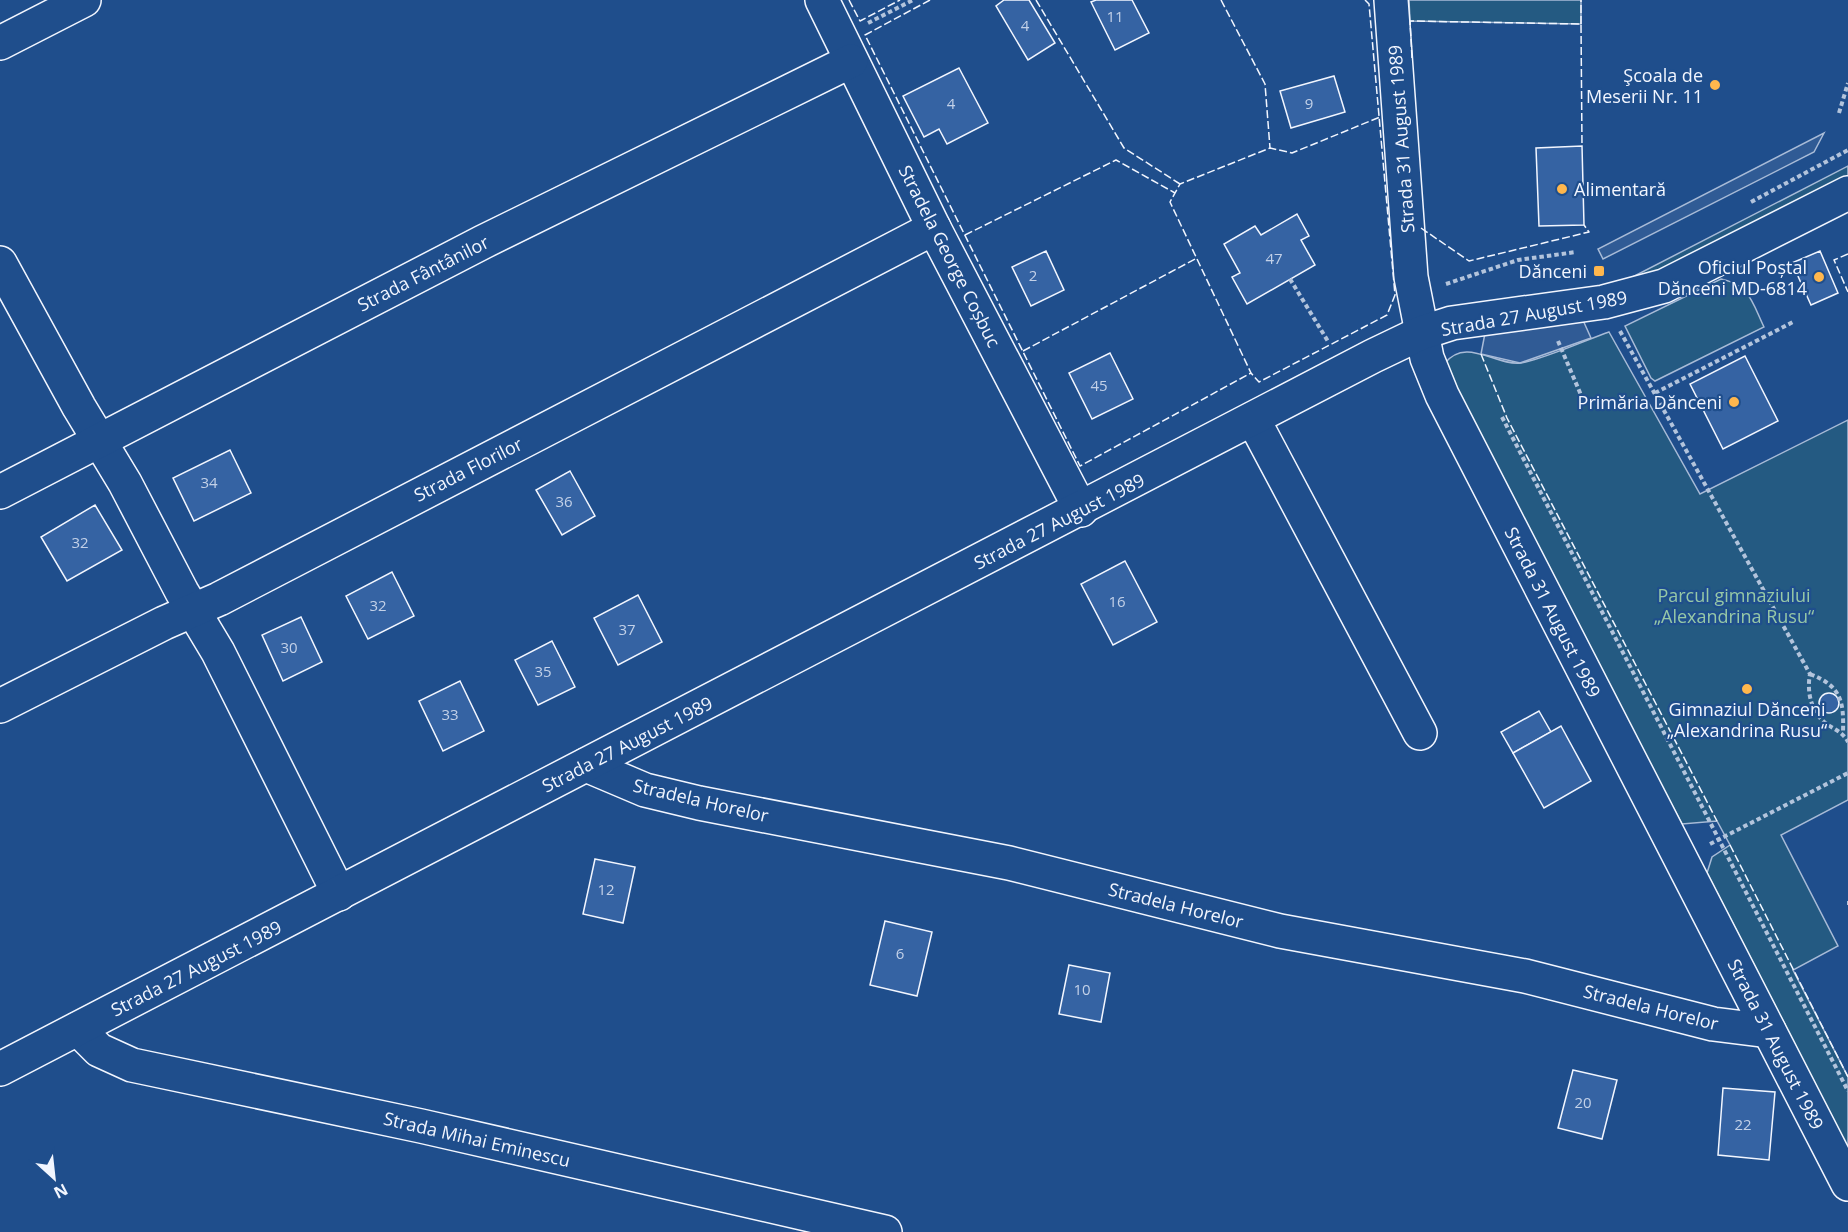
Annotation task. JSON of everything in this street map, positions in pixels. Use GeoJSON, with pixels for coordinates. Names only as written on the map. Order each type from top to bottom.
{"type":"FeatureCollection","features":[{"type":"Feature","properties":{"kind":"street"},"geometry":{"type":"LineString","coordinates":[[0,43],[84,0]]}},
{"type":"Feature","properties":{"kind":"street","name":"Stradela George Coșbuc"},"geometry":{"type":"LineString","coordinates":[[822,0],[934,228],[1081,510]]}},
{"type":"Feature","properties":{"kind":"street","name":"Strada 31 August 1989"},"geometry":{"type":"LineString","coordinates":[[1391,0],[1411,277],[1427,358],[1442,395],[1848,1184]]}},
{"type":"Feature","properties":{"kind":"street","name":"Strada Fântânilor"},"geometry":{"type":"LineString","coordinates":[[0,492],[483,242],[845,50]]}},
{"type":"Feature","properties":{"kind":"street","name":"Strada 27 August 1989"},"geometry":{"type":"LineString","coordinates":[[0,1069],[1421,333],[1452,323],[1604,302],[1664,286],[1848,193]]}},
{"type":"Feature","properties":{"kind":"street","name":"Strada Florilor"},"geometry":{"type":"LineString","coordinates":[[0,706],[192,611],[934,228]]}},
{"type":"Feature","properties":{"kind":"street"},"geometry":{"type":"LineString","coordinates":[[0,263],[99,442],[125,483],[192,611],[218,652],[339,894]]}},
{"type":"Feature","properties":{"kind":"street"},"geometry":{"type":"LineString","coordinates":[[1253,419],[1420,733]]}},
{"type":"Feature","properties":{"kind":"street","name":"Stradela Horelor"},"geometry":{"type":"LineString","coordinates":[[585,765],[645,790],[699,803],[1009,863],[1280,931],[1525,976],[1713,1024],[1769,1031]]}},
{"type":"Feature","properties":{"kind":"street","name":"Strada Mihai Eminescu"},"geometry":{"type":"LineString","coordinates":[[78,1029],[99,1050],[132,1065],[432,1129],[885,1232]]}},
{"type":"Feature","properties":{"kind":"path"},"geometry":{"type":"LineString","coordinates":[[845,50],[912,0]]}},
{"type":"Feature","properties":{"kind":"path"},"geometry":{"type":"LineString","coordinates":[[1839,113],[1848,83]]}},
{"type":"Feature","properties":{"kind":"path"},"geometry":{"type":"LineString","coordinates":[[1443,285],[1518,260],[1576,252]]}},
{"type":"Feature","properties":{"kind":"path"},"geometry":{"type":"LineString","coordinates":[[1290,279],[1333,348]]}},
{"type":"Feature","properties":{"kind":"path"},"geometry":{"type":"LineString","coordinates":[[1545,310],[1581,395]]}},
{"type":"Feature","properties":{"kind":"path"},"geometry":{"type":"LineString","coordinates":[[1655,393],[1795,321]]}},
{"type":"Feature","properties":{"kind":"path"},"geometry":{"type":"LineString","coordinates":[[1620,330],[1810,674],[1826,680],[1836,690],[1843,704],[1844,733],[1848,742]]}},
{"type":"Feature","properties":{"kind":"path"},"geometry":{"type":"LineString","coordinates":[[1502,417],[1848,1091]]}},
{"type":"Feature","properties":{"kind":"path"},"geometry":{"type":"LineString","coordinates":[[1810,674],[1807,688],[1813,705],[1822,720],[1844,733]]}},
{"type":"Feature","properties":{"kind":"path"},"geometry":{"type":"LineString","coordinates":[[1681,859],[1848,773]]}},
{"type":"Feature","properties":{"kind":"green space"},"geometry":{"type":"Polygon","coordinates":[[[1409,0],[1581,0],[1581,24],[1410,21],[1409,0]]]}},
{"type":"Feature","properties":{"kind":"green space"},"geometry":{"type":"Polygon","coordinates":[[[1848,166],[1848,176],[1645,280],[1617,285],[1848,166]]]}},
{"type":"Feature","properties":{"kind":"green space"},"geometry":{"type":"Polygon","coordinates":[[[1721,279],[1744,290],[1753,302],[1764,327],[1655,381],[1651,378],[1625,326],[1721,279]]]}},
{"type":"Feature","properties":{"kind":"green space","name":"Gimnaziul Dănceni „Alexandrina Rusu“"},"geometry":{"type":"Polygon","coordinates":[[[1609,332],[1700,494],[1848,420],[1848,800],[1781,835],[1838,946],[1793,970],[1848,1077],[1848,1148],[1707,873],[1712,857],[1730,845],[1717,821],[1682,824],[1569,611],[1444,364],[1462,352],[1481,354],[1511,363],[1521,363],[1553,354],[1609,332]]]}},
{"type":"Feature","properties":{"kind":"shaded area"},"geometry":{"type":"Polygon","coordinates":[[[1824,133],[1814,152],[1603,259],[1598,249],[1824,133]]]}},
{"type":"Feature","properties":{"kind":"shaded area"},"geometry":{"type":"Polygon","coordinates":[[[1582,318],[1591,338],[1520,363],[1481,354],[1486,328],[1582,318]]]}},
{"type":"Feature","properties":{"kind":"building"},"geometry":{"type":"Polygon","coordinates":[[[1004,0],[1029,0],[1055,43],[1028,60],[996,6],[1004,0]]]}},
{"type":"Feature","properties":{"kind":"building"},"geometry":{"type":"Polygon","coordinates":[[[1132,0],[1149,33],[1115,50],[1091,2],[1132,0]]]}},
{"type":"Feature","properties":{"kind":"building"},"geometry":{"type":"Polygon","coordinates":[[[959,68],[988,123],[947,144],[939,129],[924,137],[903,96],[959,68]]]}},
{"type":"Feature","properties":{"kind":"building"},"geometry":{"type":"Polygon","coordinates":[[[1334,76],[1345,112],[1291,128],[1280,91],[1334,76]]]}},
{"type":"Feature","properties":{"kind":"building"},"geometry":{"type":"Polygon","coordinates":[[[1582,146],[1584,225],[1539,226],[1536,148],[1582,146]]]}},
{"type":"Feature","properties":{"kind":"building"},"geometry":{"type":"Polygon","coordinates":[[[1297,214],[1309,236],[1301,240],[1315,265],[1247,304],[1232,277],[1240,273],[1224,244],[1255,226],[1261,235],[1297,214]]]}},
{"type":"Feature","properties":{"kind":"building"},"geometry":{"type":"Polygon","coordinates":[[[1046,251],[1064,290],[1031,306],[1012,267],[1046,251]]]}},
{"type":"Feature","properties":{"kind":"building"},"geometry":{"type":"Polygon","coordinates":[[[1820,251],[1838,293],[1811,305],[1792,263],[1820,251]]]}},
{"type":"Feature","properties":{"kind":"building"},"geometry":{"type":"Polygon","coordinates":[[[1110,353],[1133,399],[1092,419],[1069,373],[1110,353]]]}},
{"type":"Feature","properties":{"kind":"building","name":"Primăria Dănceni"},"geometry":{"type":"Polygon","coordinates":[[[1745,356],[1778,421],[1723,449],[1690,384],[1745,356]]]}},
{"type":"Feature","properties":{"kind":"building"},"geometry":{"type":"Polygon","coordinates":[[[230,450],[251,493],[194,521],[173,478],[230,450]]]}},
{"type":"Feature","properties":{"kind":"building"},"geometry":{"type":"Polygon","coordinates":[[[570,471],[595,516],[562,535],[536,490],[570,471]]]}},
{"type":"Feature","properties":{"kind":"building"},"geometry":{"type":"Polygon","coordinates":[[[95,505],[122,550],[67,581],[41,537],[95,505]]]}},
{"type":"Feature","properties":{"kind":"building"},"geometry":{"type":"Polygon","coordinates":[[[1125,561],[1157,622],[1113,645],[1081,584],[1125,561]]]}},
{"type":"Feature","properties":{"kind":"building"},"geometry":{"type":"Polygon","coordinates":[[[392,572],[414,616],[368,639],[346,596],[392,572]]]}},
{"type":"Feature","properties":{"kind":"building"},"geometry":{"type":"Polygon","coordinates":[[[638,595],[662,642],[618,665],[594,618],[638,595]]]}},
{"type":"Feature","properties":{"kind":"building"},"geometry":{"type":"Polygon","coordinates":[[[301,617],[322,662],[283,681],[262,635],[301,617]]]}},
{"type":"Feature","properties":{"kind":"building"},"geometry":{"type":"Polygon","coordinates":[[[552,641],[575,687],[538,705],[515,660],[552,641]]]}},
{"type":"Feature","properties":{"kind":"building"},"geometry":{"type":"Polygon","coordinates":[[[460,681],[484,731],[443,751],[419,701],[460,681]]]}},
{"type":"Feature","properties":{"kind":"building"},"geometry":{"type":"Polygon","coordinates":[[[1829,693],[1836,696],[1839,703],[1836,710],[1829,713],[1822,710],[1819,703],[1822,696],[1829,693]]]}},
{"type":"Feature","properties":{"kind":"building"},"geometry":{"type":"Polygon","coordinates":[[[1539,711],[1551,732],[1513,753],[1501,732],[1539,711]]]}},
{"type":"Feature","properties":{"kind":"building"},"geometry":{"type":"Polygon","coordinates":[[[1561,726],[1591,781],[1544,808],[1513,753],[1561,726]]]}},
{"type":"Feature","properties":{"kind":"building"},"geometry":{"type":"Polygon","coordinates":[[[595,859],[635,867],[623,923],[583,914],[595,859]]]}},
{"type":"Feature","properties":{"kind":"building"},"geometry":{"type":"Polygon","coordinates":[[[885,921],[932,932],[917,996],[870,985],[885,921]]]}},
{"type":"Feature","properties":{"kind":"building"},"geometry":{"type":"Polygon","coordinates":[[[1069,965],[1110,973],[1101,1022],[1059,1014],[1069,965]]]}},
{"type":"Feature","properties":{"kind":"building"},"geometry":{"type":"Polygon","coordinates":[[[1573,1070],[1617,1080],[1602,1139],[1558,1128],[1573,1070]]]}},
{"type":"Feature","properties":{"kind":"building"},"geometry":{"type":"Polygon","coordinates":[[[1723,1088],[1775,1092],[1769,1160],[1718,1155],[1723,1088]]]}},
{"type":"Feature","properties":{"kind":"fence"},"geometry":{"type":"LineString","coordinates":[[849,0],[860,21],[900,0]]}},
{"type":"Feature","properties":{"kind":"fence"},"geometry":{"type":"LineString","coordinates":[[930,0],[865,35],[1080,466],[1251,373]]}},
{"type":"Feature","properties":{"kind":"fence"},"geometry":{"type":"LineString","coordinates":[[1036,0],[1124,148],[1180,184]]}},
{"type":"Feature","properties":{"kind":"fence"},"geometry":{"type":"LineString","coordinates":[[1221,0],[1265,84],[1270,148]]}},
{"type":"Feature","properties":{"kind":"fence"},"geometry":{"type":"LineString","coordinates":[[1365,0],[1369,4],[1395,295],[1387,315],[1259,382],[1251,373],[1170,202],[1180,184],[1270,148],[1292,153],[1380,117]]}},
{"type":"Feature","properties":{"kind":"fence"},"geometry":{"type":"LineString","coordinates":[[1581,0],[1581,24]]}},
{"type":"Feature","properties":{"kind":"fence"},"geometry":{"type":"LineString","coordinates":[[1412,58],[1410,21],[1581,24],[1582,146]]}},
{"type":"Feature","properties":{"kind":"fence"},"geometry":{"type":"LineString","coordinates":[[965,235],[1116,160],[1175,193]]}},
{"type":"Feature","properties":{"kind":"fence"},"geometry":{"type":"LineString","coordinates":[[1421,228],[1469,261],[1589,232],[1584,225]]}},
{"type":"Feature","properties":{"kind":"fence"},"geometry":{"type":"LineString","coordinates":[[1848,254],[1834,260],[1848,292]]}},
{"type":"Feature","properties":{"kind":"fence"},"geometry":{"type":"LineString","coordinates":[[1023,351],[1197,258]]}},
{"type":"Feature","properties":{"kind":"fence"},"geometry":{"type":"LineString","coordinates":[[1481,354],[1507,418],[1717,821]]}},
{"type":"Feature","properties":{"kind":"fence"},"geometry":{"type":"LineString","coordinates":[[1730,845],[1848,1077]]}},
{"type":"Feature","properties":{"kind":"place","name":"Şcoala de Meserii Nr. 11"},"geometry":{"type":"Point","coordinates":[1715,85]}},
{"type":"Feature","properties":{"kind":"place","name":"Alimentară"},"geometry":{"type":"Point","coordinates":[1562,189]}},
{"type":"Feature","properties":{"kind":"place","name":"Dănceni"},"geometry":{"type":"Point","coordinates":[1599,271]}},
{"type":"Feature","properties":{"kind":"place","name":"Oficiul Poștal Dănceni MD-6814"},"geometry":{"type":"Point","coordinates":[1819,277]}},
{"type":"Feature","properties":{"kind":"place","name":"Primăria Dănceni"},"geometry":{"type":"Point","coordinates":[1734,402]}},
{"type":"Feature","properties":{"kind":"place","name":"Gimnaziul Dănceni „Alexandrina Rusu“"},"geometry":{"type":"Point","coordinates":[1747,689]}},
{"type":"Feature","properties":{"kind":"park label","name":"Parcul gimnaziului „Alexandrina Rusu“"},"geometry":{"type":"Point","coordinates":[1734,605]}}]}
